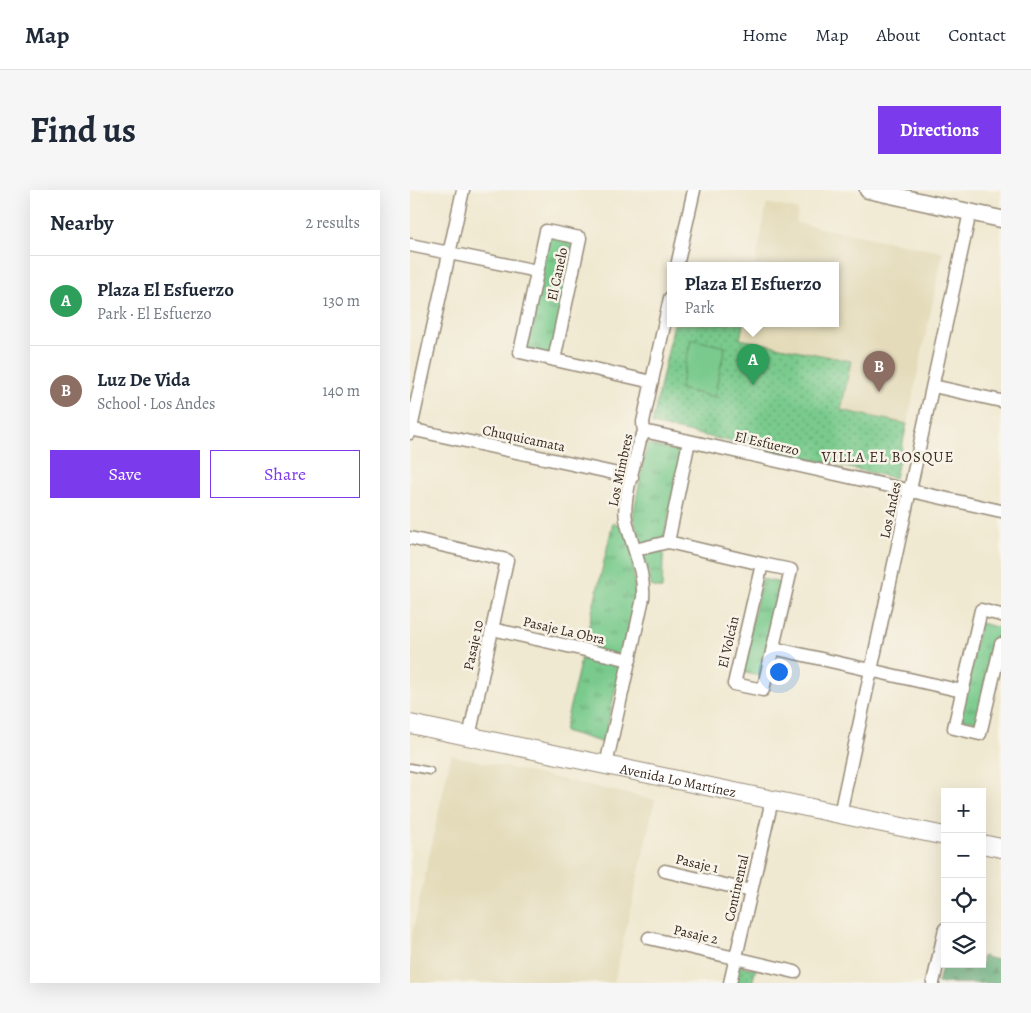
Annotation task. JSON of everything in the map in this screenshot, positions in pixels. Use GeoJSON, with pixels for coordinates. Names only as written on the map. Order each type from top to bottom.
{"type":"FeatureCollection","features":[{"type":"Feature","properties":{"kind":"main road","name":"Avenida Lo Martínez"},"geometry":{"type":"LineString","coordinates":[[410,724],[941,835]]}},
{"type":"Feature","properties":{"kind":"main road"},"geometry":{"type":"LineString","coordinates":[[986,845],[1001,848]]}},
{"type":"Feature","properties":{"kind":"street"},"geometry":{"type":"LineString","coordinates":[[410,430],[464,190]]}},
{"type":"Feature","properties":{"kind":"street"},"geometry":{"type":"LineString","coordinates":[[678,262],[694,190]]}},
{"type":"Feature","properties":{"kind":"street"},"geometry":{"type":"LineString","coordinates":[[868,190],[1001,219]]}},
{"type":"Feature","properties":{"kind":"street","name":"Los Andes"},"geometry":{"type":"LineString","coordinates":[[840,814],[970,212]]}},
{"type":"Feature","properties":{"kind":"street","name":"El Canelo"},"geometry":{"type":"LineString","coordinates":[[554,360],[580,238],[546,231],[520,352],[554,360],[652,382]]}},
{"type":"Feature","properties":{"kind":"street","name":"El Canelo"},"geometry":{"type":"LineString","coordinates":[[410,245],[537,271]]}},
{"type":"Feature","properties":{"kind":"street","name":"Los Mimbres"},"geometry":{"type":"LineString","coordinates":[[606,765],[643,598],[643,578],[625,510],[640,440],[644,433],[643,422],[667,312]]}},
{"type":"Feature","properties":{"kind":"street"},"geometry":{"type":"LineString","coordinates":[[933,386],[1001,401]]}},
{"type":"Feature","properties":{"kind":"street","name":"Chuquicamata"},"geometry":{"type":"LineString","coordinates":[[410,430],[632,477]]}},
{"type":"Feature","properties":{"kind":"street","name":"El Esfuerzo"},"geometry":{"type":"LineString","coordinates":[[644,433],[648,432],[690,441],[1001,511]]}},
{"type":"Feature","properties":{"kind":"street"},"geometry":{"type":"LineString","coordinates":[[668,542],[690,441]]}},
{"type":"Feature","properties":{"kind":"street","name":"Pasaje 10"},"geometry":{"type":"LineString","coordinates":[[411,542],[507,560],[469,736]]}},
{"type":"Feature","properties":{"kind":"street","name":"El Volcán"},"geometry":{"type":"LineString","coordinates":[[635,550],[668,542],[791,570],[763,690],[734,684],[762,564]]}},
{"type":"Feature","properties":{"kind":"street"},"geometry":{"type":"LineString","coordinates":[[1001,615],[981,610],[954,728],[980,734],[1001,644]]}},
{"type":"Feature","properties":{"kind":"street","name":"Pasaje La Obra"},"geometry":{"type":"LineString","coordinates":[[492,629],[630,660]]}},
{"type":"Feature","properties":{"kind":"street"},"geometry":{"type":"LineString","coordinates":[[773,648],[962,691]]}},
{"type":"Feature","properties":{"kind":"street","name":"Continental"},"geometry":{"type":"LineString","coordinates":[[730,983],[772,800]]}},
{"type":"Feature","properties":{"kind":"street","name":"Pasaje 1"},"geometry":{"type":"LineString","coordinates":[[665,871],[751,891]]}},
{"type":"Feature","properties":{"kind":"street","name":"Pasaje 2"},"geometry":{"type":"LineString","coordinates":[[649,938],[795,972]]}},
{"type":"Feature","properties":{"kind":"street"},"geometry":{"type":"LineString","coordinates":[[933,983],[941,947]]}},
{"type":"Feature","properties":{"kind":"lane"},"geometry":{"type":"LineString","coordinates":[[410,767],[430,771]]}},
{"type":"Feature","properties":{"kind":"shaded area"},"geometry":{"type":"Polygon","coordinates":[[[767,203],[798,210],[796,223],[943,252],[907,424],[841,410],[851,361],[740,338],[742,327],[839,327],[839,262],[756,262],[767,203]]]}},
{"type":"Feature","properties":{"kind":"shaded area"},"geometry":{"type":"Polygon","coordinates":[[[451,755],[655,800],[614,983],[410,983],[410,944],[451,755]]]}},
{"type":"Feature","properties":{"kind":"green space"},"geometry":{"type":"Polygon","coordinates":[[[546,231],[580,238],[554,360],[520,352],[546,231]]]}},
{"type":"Feature","properties":{"kind":"green space"},"geometry":{"type":"Polygon","coordinates":[[[673,327],[742,327],[740,339],[851,361],[841,410],[907,424],[895,478],[652,424],[673,327]]]}},
{"type":"Feature","properties":{"kind":"green space"},"geometry":{"type":"Polygon","coordinates":[[[691,339],[725,347],[714,397],[680,389],[691,339]]]}},
{"type":"Feature","properties":{"kind":"green space"},"geometry":{"type":"Polygon","coordinates":[[[647,444],[682,452],[664,538],[662,589],[651,586],[633,516],[647,444]]]}},
{"type":"Feature","properties":{"kind":"green space"},"geometry":{"type":"Polygon","coordinates":[[[613,523],[621,525],[632,551],[635,595],[604,743],[564,731],[613,523]]]}},
{"type":"Feature","properties":{"kind":"green space"},"geometry":{"type":"Polygon","coordinates":[[[762,579],[785,584],[764,677],[741,672],[762,579]]]}},
{"type":"Feature","properties":{"kind":"green space"},"geometry":{"type":"Polygon","coordinates":[[[980,623],[1001,628],[1001,630],[980,722],[958,718],[980,623]]]}},
{"type":"Feature","properties":{"kind":"green space"},"geometry":{"type":"Polygon","coordinates":[[[986,957],[1001,961],[1001,983],[938,983],[942,968],[986,968],[986,957]]]}},
{"type":"Feature","properties":{"kind":"green space"},"geometry":{"type":"Polygon","coordinates":[[[738,966],[756,969],[752,983],[734,983],[738,966]]]}},
{"type":"Feature","properties":{"kind":"place","name":"Plaza El Esfuerzo"},"geometry":{"type":"Point","coordinates":[753,385]}},
{"type":"Feature","properties":{"kind":"place","name":"Luz De Vida"},"geometry":{"type":"Point","coordinates":[879,392]}},
{"type":"Feature","properties":{"kind":"district","name":"VILLA EL BOSQUE"},"geometry":{"type":"Point","coordinates":[888,457]}}]}
